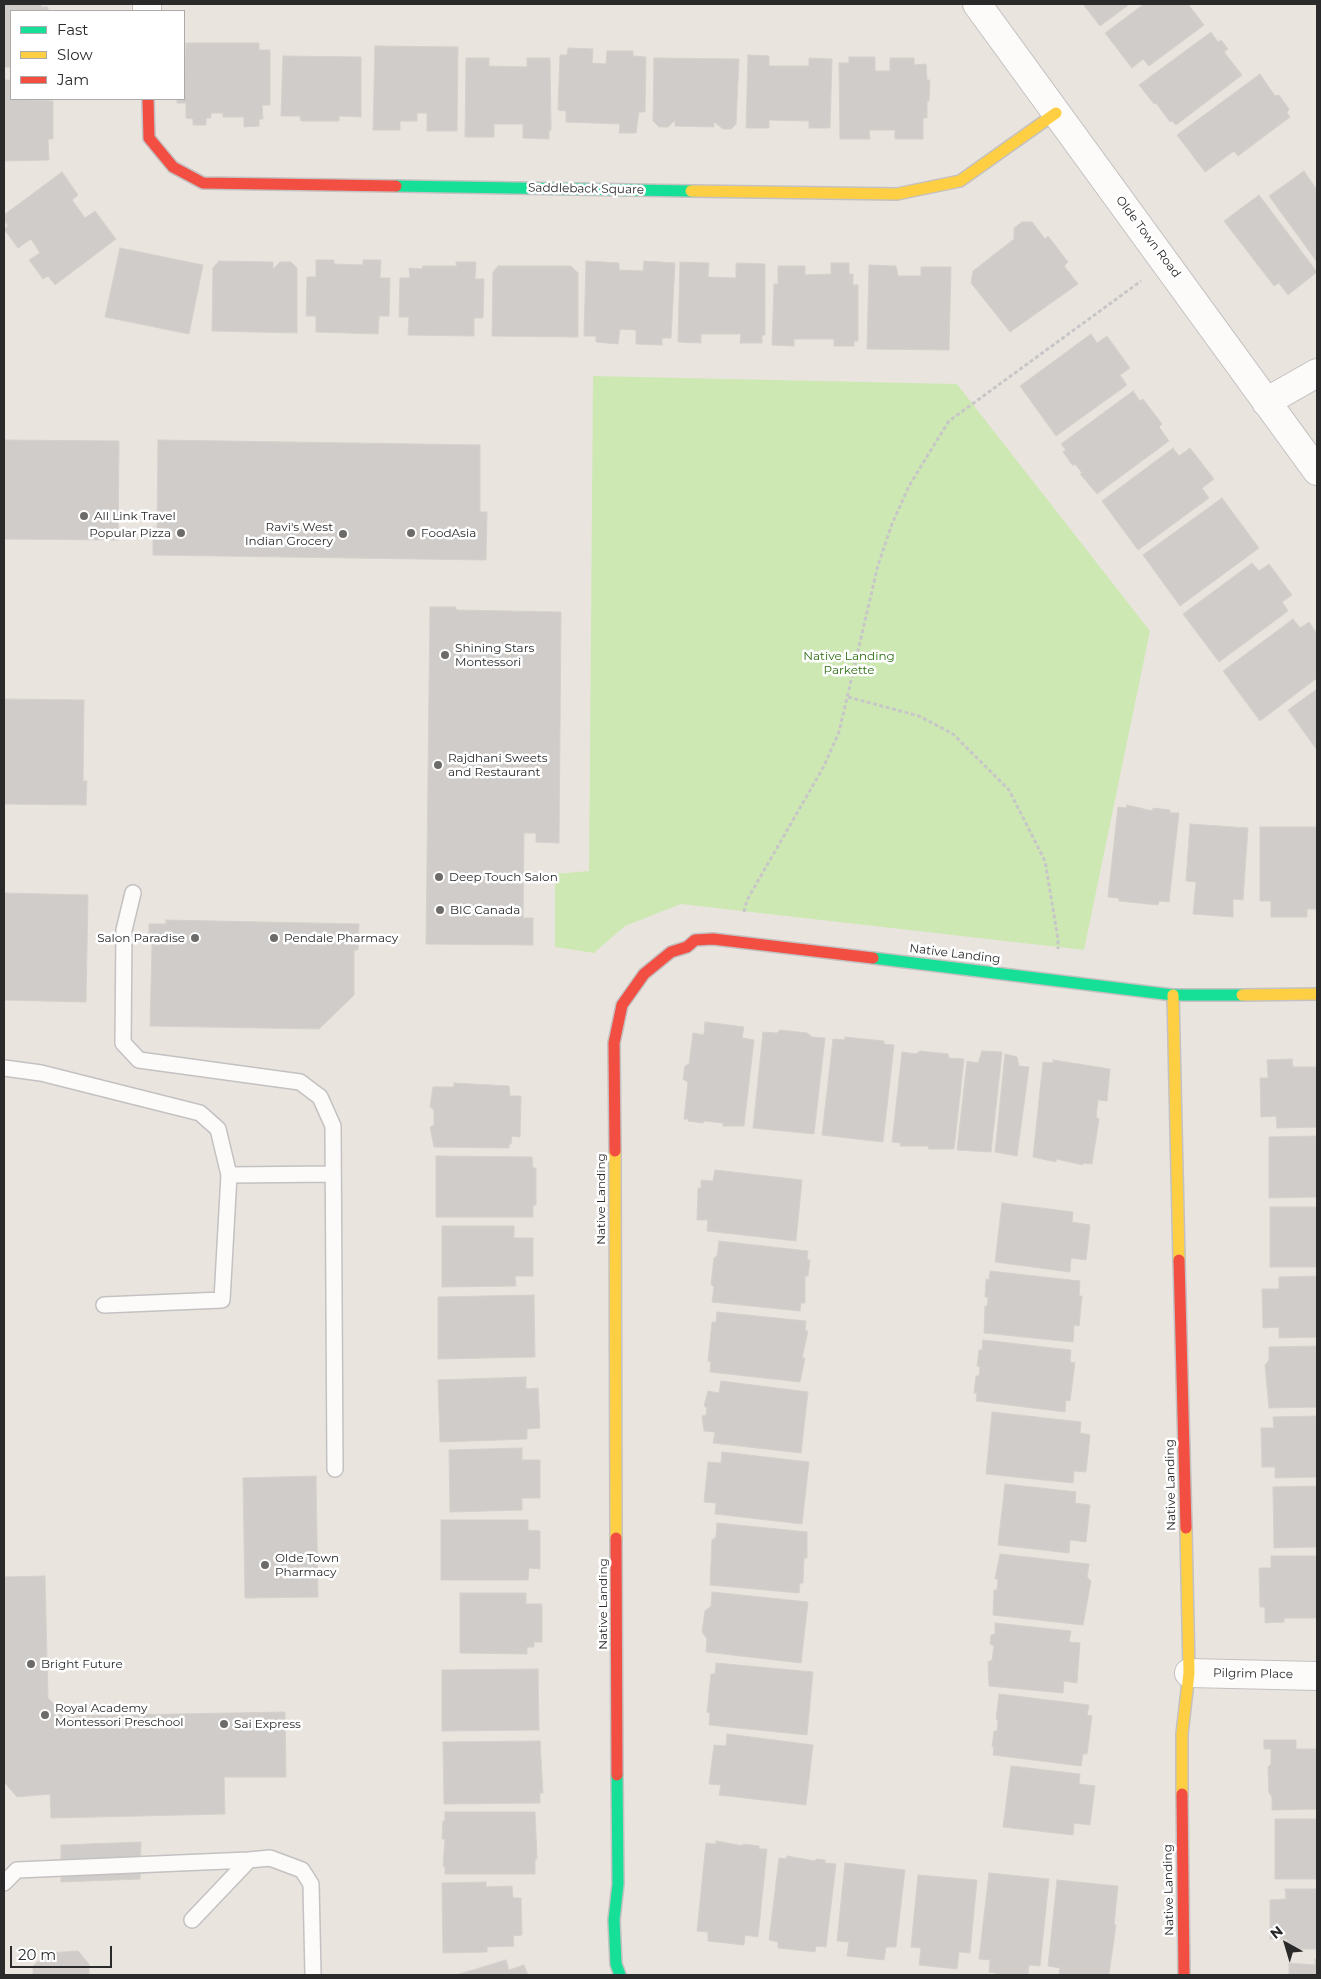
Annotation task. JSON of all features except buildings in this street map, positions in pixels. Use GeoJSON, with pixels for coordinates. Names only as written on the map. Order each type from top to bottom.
{"type":"FeatureCollection","features":[{"type":"Feature","properties":{"kind":"street","name":"Olde Town Road"},"geometry":{"type":"LineString","coordinates":[[978,4],[1317,471]]}},
{"type":"Feature","properties":{"kind":"street","name":"Saddleback Square"},"geometry":{"type":"LineString","coordinates":[[148,100],[149,138],[173,167],[203,183],[896,194],[960,182],[1056,113]]}},
{"type":"Feature","properties":{"kind":"street"},"geometry":{"type":"LineString","coordinates":[[1266,402],[1317,373]]}},
{"type":"Feature","properties":{"kind":"street","name":"Native Landing"},"geometry":{"type":"LineString","coordinates":[[620,1975],[616,1964],[614,1920],[618,1874],[614,1043],[622,1004],[644,974],[672,952],[687,947],[695,940],[738,942],[1173,995],[1317,994]]}},
{"type":"Feature","properties":{"kind":"street","name":"Native Landing"},"geometry":{"type":"LineString","coordinates":[[1173,995],[1189,1673],[1182,1734],[1184,1975]]}},
{"type":"Feature","properties":{"kind":"street","name":"Pilgrim Place"},"geometry":{"type":"LineString","coordinates":[[1189,1673],[1317,1676]]}},
{"type":"Feature","properties":{"kind":"lane"},"geometry":{"type":"LineString","coordinates":[[133,893],[124,930],[123,1044],[139,1060],[300,1082],[320,1097],[333,1126],[335,1469]]}},
{"type":"Feature","properties":{"kind":"lane"},"geometry":{"type":"LineString","coordinates":[[4,1068],[41,1074],[200,1113],[218,1129],[229,1175],[222,1300],[104,1305]]}},
{"type":"Feature","properties":{"kind":"lane"},"geometry":{"type":"LineString","coordinates":[[229,1175],[333,1174]]}},
{"type":"Feature","properties":{"kind":"lane"},"geometry":{"type":"LineString","coordinates":[[4,1883],[17,1870],[270,1858],[302,1870],[311,1884],[314,1975]]}},
{"type":"Feature","properties":{"kind":"lane"},"geometry":{"type":"LineString","coordinates":[[192,1920],[249,1860]]}},
{"type":"Feature","properties":{"kind":"path"},"geometry":{"type":"LineString","coordinates":[[738,942],[747,900],[824,766],[839,732],[878,564],[892,524],[909,486],[949,421],[1166,262]]}},
{"type":"Feature","properties":{"kind":"path"},"geometry":{"type":"LineString","coordinates":[[848,697],[919,716],[953,734],[1009,790],[1045,861],[1058,939],[1056,980]]}},
{"type":"Feature","properties":{"kind":"green space","name":"Native Landing Parkette"},"geometry":{"type":"Polygon","coordinates":[[[593,376],[957,384],[1150,631],[1084,950],[681,904],[625,926],[594,953],[555,947],[555,874],[589,871],[593,376]]]}},
{"type":"Feature","properties":{"kind":"traffic: fast"},"geometry":{"type":"LineString","coordinates":[[396,186],[691,191]]}},
{"type":"Feature","properties":{"kind":"traffic: fast"},"geometry":{"type":"LineString","coordinates":[[873,958],[1173,995],[1242,995]]}},
{"type":"Feature","properties":{"kind":"traffic: fast"},"geometry":{"type":"LineString","coordinates":[[617,1775],[618,1884],[614,1920],[616,1964],[620,1975]]}},
{"type":"Feature","properties":{"kind":"traffic: slow"},"geometry":{"type":"LineString","coordinates":[[691,191],[897,194],[960,181],[1056,113]]}},
{"type":"Feature","properties":{"kind":"traffic: slow"},"geometry":{"type":"LineString","coordinates":[[1242,995],[1317,994]]}},
{"type":"Feature","properties":{"kind":"traffic: slow"},"geometry":{"type":"LineString","coordinates":[[1173,995],[1179,1260]]}},
{"type":"Feature","properties":{"kind":"traffic: slow"},"geometry":{"type":"LineString","coordinates":[[615,1151],[616,1538]]}},
{"type":"Feature","properties":{"kind":"traffic: slow"},"geometry":{"type":"LineString","coordinates":[[1182,1794],[1182,1734],[1189,1673],[1186,1528]]}},
{"type":"Feature","properties":{"kind":"traffic: jam"},"geometry":{"type":"LineString","coordinates":[[148,100],[149,138],[173,167],[203,183],[396,186]]}},
{"type":"Feature","properties":{"kind":"traffic: jam"},"geometry":{"type":"LineString","coordinates":[[615,1151],[614,1043],[622,1005],[644,974],[671,952],[687,947],[695,940],[713,939],[873,958]]}},
{"type":"Feature","properties":{"kind":"traffic: jam"},"geometry":{"type":"LineString","coordinates":[[1179,1260],[1186,1528]]}},
{"type":"Feature","properties":{"kind":"traffic: jam"},"geometry":{"type":"LineString","coordinates":[[616,1538],[617,1775]]}},
{"type":"Feature","properties":{"kind":"traffic: jam"},"geometry":{"type":"LineString","coordinates":[[1182,1794],[1184,1975]]}},
{"type":"Feature","properties":{"kind":"place","name":"All Link Travel"},"geometry":{"type":"Point","coordinates":[84,516]}},
{"type":"Feature","properties":{"kind":"place","name":"Popular Pizza"},"geometry":{"type":"Point","coordinates":[181,533]}},
{"type":"Feature","properties":{"kind":"place","name":"FoodAsia"},"geometry":{"type":"Point","coordinates":[411,533]}},
{"type":"Feature","properties":{"kind":"place","name":"Ravi's West Indian Grocery"},"geometry":{"type":"Point","coordinates":[343,534]}},
{"type":"Feature","properties":{"kind":"place","name":"Shining Stars Montessori"},"geometry":{"type":"Point","coordinates":[445,655]}},
{"type":"Feature","properties":{"kind":"place","name":"Rajdhani Sweets and Restaurant"},"geometry":{"type":"Point","coordinates":[438,765]}},
{"type":"Feature","properties":{"kind":"place","name":"Deep Touch Salon"},"geometry":{"type":"Point","coordinates":[439,877]}},
{"type":"Feature","properties":{"kind":"place","name":"BIC Canada"},"geometry":{"type":"Point","coordinates":[440,910]}},
{"type":"Feature","properties":{"kind":"place","name":"Salon Paradise"},"geometry":{"type":"Point","coordinates":[195,938]}},
{"type":"Feature","properties":{"kind":"place","name":"Pendale Pharmacy"},"geometry":{"type":"Point","coordinates":[274,938]}},
{"type":"Feature","properties":{"kind":"place","name":"Olde Town Pharmacy"},"geometry":{"type":"Point","coordinates":[265,1565]}},
{"type":"Feature","properties":{"kind":"place","name":"Bright Future"},"geometry":{"type":"Point","coordinates":[31,1664]}},
{"type":"Feature","properties":{"kind":"place","name":"Royal Academy Montessori Preschool"},"geometry":{"type":"Point","coordinates":[45,1715]}},
{"type":"Feature","properties":{"kind":"place","name":"Sai Express"},"geometry":{"type":"Point","coordinates":[224,1724]}}]}
